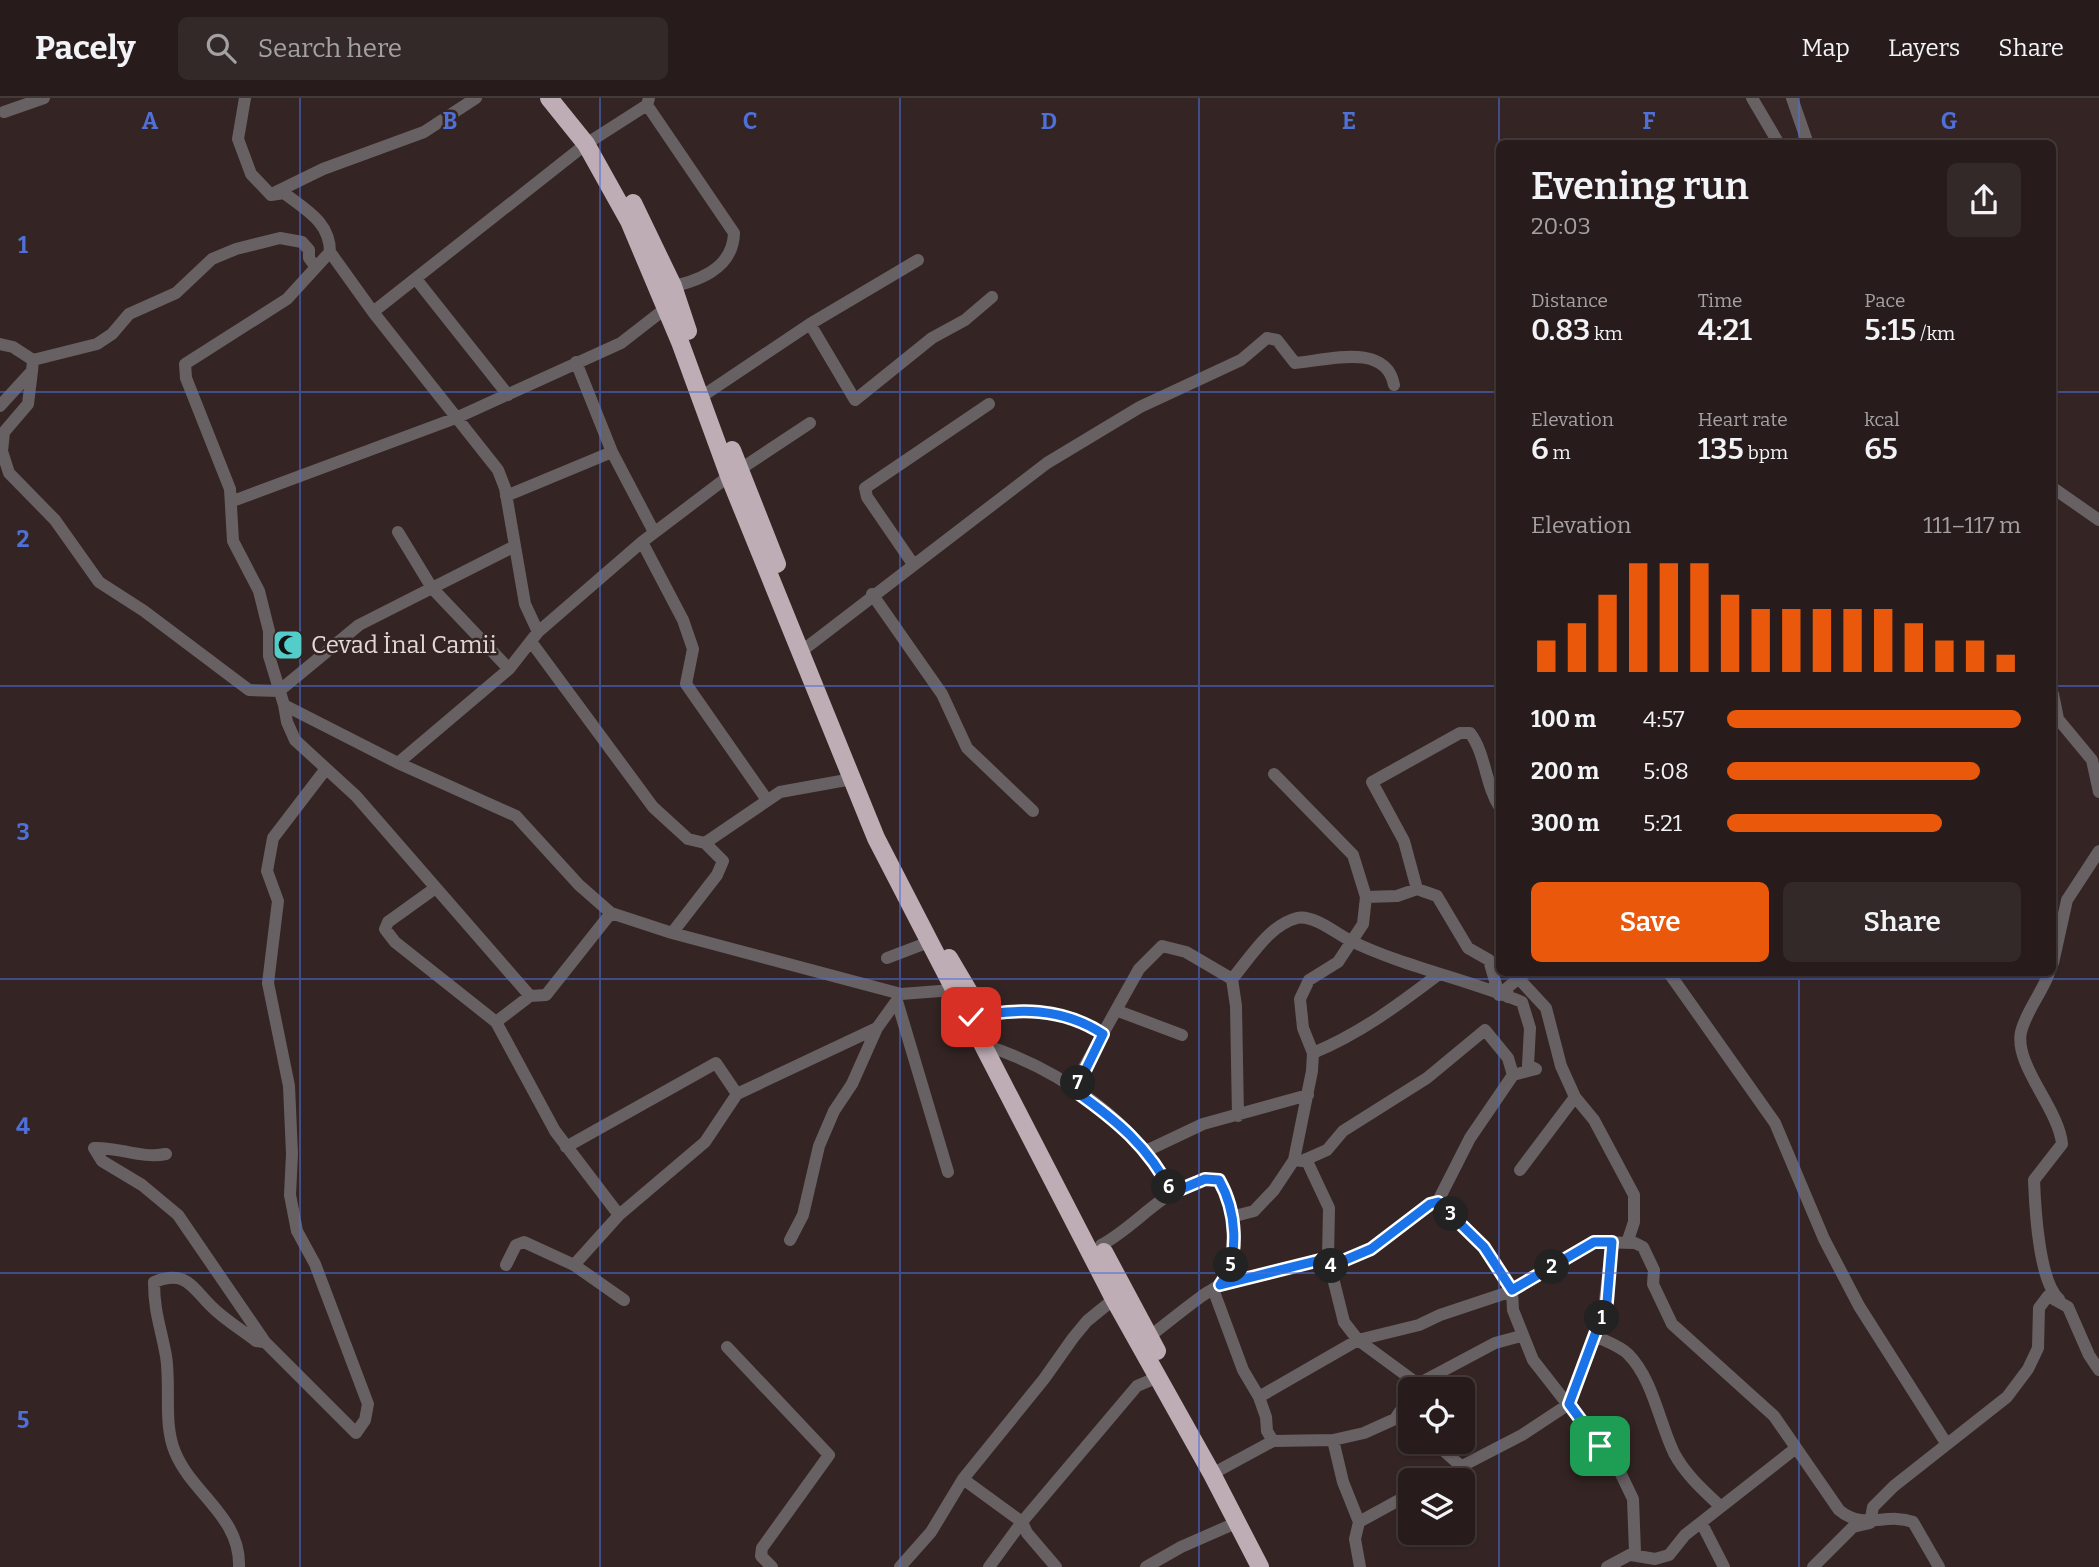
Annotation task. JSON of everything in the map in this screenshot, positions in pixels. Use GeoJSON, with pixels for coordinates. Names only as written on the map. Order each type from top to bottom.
{"type":"FeatureCollection","features":[{"type":"Feature","properties":{"kind":"highway"},"geometry":{"type":"LineString","coordinates":[[549,98],[590,141]]}},
{"type":"Feature","properties":{"kind":"highway"},"geometry":{"type":"LineString","coordinates":[[563,98],[590,141],[629,221],[666,287],[734,473],[876,838],[953,990],[977,1016]]}},
{"type":"Feature","properties":{"kind":"highway"},"geometry":{"type":"LineString","coordinates":[[666,287],[666,308],[706,394]]}},
{"type":"Feature","properties":{"kind":"highway"},"geometry":{"type":"LineString","coordinates":[[802,645],[876,812],[1114,1299],[1272,1567]]}},
{"type":"Feature","properties":{"kind":"highway"},"geometry":{"type":"LineString","coordinates":[[991,1047],[1150,1337],[1217,1472],[1260,1567]]}},
{"type":"Feature","properties":{"kind":"street"},"geometry":{"type":"LineString","coordinates":[[2,116],[13,98]]}},
{"type":"Feature","properties":{"kind":"street"},"geometry":{"type":"LineString","coordinates":[[2,116],[44,98]]}},
{"type":"Feature","properties":{"kind":"street"},"geometry":{"type":"LineString","coordinates":[[245,98],[238,139],[251,174],[271,195]]}},
{"type":"Feature","properties":{"kind":"street"},"geometry":{"type":"LineString","coordinates":[[271,195],[323,169],[424,132],[475,98]]}},
{"type":"Feature","properties":{"kind":"street"},"geometry":{"type":"LineString","coordinates":[[1752,98],[1777,140]]}},
{"type":"Feature","properties":{"kind":"street"},"geometry":{"type":"LineString","coordinates":[[1793,98],[1807,140]]}},
{"type":"Feature","properties":{"kind":"street"},"geometry":{"type":"LineString","coordinates":[[373,312],[590,141],[648,101],[734,233],[733,245],[712,275],[666,287]]}},
{"type":"Feature","properties":{"kind":"street"},"geometry":{"type":"LineString","coordinates":[[271,195],[284,193],[322,223],[330,238],[330,252],[373,312],[498,470],[506,496],[525,604],[535,637],[653,807],[688,839],[705,843],[723,861],[717,875],[672,933]]}},
{"type":"Feature","properties":{"kind":"street"},"geometry":{"type":"LineString","coordinates":[[0,406],[33,366],[97,344],[112,334],[129,314],[176,293],[212,259],[236,249],[280,238],[302,242],[309,250],[309,258],[315,266]]}},
{"type":"Feature","properties":{"kind":"street"},"geometry":{"type":"LineString","coordinates":[[330,252],[288,299],[185,364],[186,378],[233,501],[233,541],[259,591],[269,631],[269,656],[287,722],[295,740],[356,796],[433,889],[530,996]]}},
{"type":"Feature","properties":{"kind":"street"},"geometry":{"type":"LineString","coordinates":[[706,394],[810,324],[918,260]]}},
{"type":"Feature","properties":{"kind":"street"},"geometry":{"type":"LineString","coordinates":[[416,279],[508,395]]}},
{"type":"Feature","properties":{"kind":"street"},"geometry":{"type":"LineString","coordinates":[[810,324],[855,400],[932,338],[965,320],[992,297]]}},
{"type":"Feature","properties":{"kind":"street"},"geometry":{"type":"LineString","coordinates":[[233,501],[456,418],[508,395],[621,343],[666,308]]}},
{"type":"Feature","properties":{"kind":"street"},"geometry":{"type":"LineString","coordinates":[[802,645],[1046,463],[1140,407],[1241,360],[1267,338],[1276,340],[1295,363],[1348,356],[1380,363],[1391,375],[1394,386]]}},
{"type":"Feature","properties":{"kind":"street"},"geometry":{"type":"LineString","coordinates":[[0,344],[13,347],[33,366]]}},
{"type":"Feature","properties":{"kind":"street"},"geometry":{"type":"LineString","coordinates":[[576,362],[612,452],[654,533]]}},
{"type":"Feature","properties":{"kind":"street"},"geometry":{"type":"LineString","coordinates":[[33,366],[27,404],[4,432],[2,452],[9,473],[55,520],[99,582],[144,611],[249,690],[279,691],[359,625],[513,547]]}},
{"type":"Feature","properties":{"kind":"street"},"geometry":{"type":"LineString","coordinates":[[913,564],[867,498],[864,488],[989,404]]}},
{"type":"Feature","properties":{"kind":"street"},"geometry":{"type":"LineString","coordinates":[[398,763],[509,669],[535,637],[642,542],[734,473],[810,423]]}},
{"type":"Feature","properties":{"kind":"street"},"geometry":{"type":"LineString","coordinates":[[506,496],[612,452]]}},
{"type":"Feature","properties":{"kind":"street"},"geometry":{"type":"LineString","coordinates":[[2056,490],[2099,520]]}},
{"type":"Feature","properties":{"kind":"street"},"geometry":{"type":"LineString","coordinates":[[398,532],[432,588],[509,669]]}},
{"type":"Feature","properties":{"kind":"street"},"geometry":{"type":"LineString","coordinates":[[642,542],[683,620],[693,649],[685,684],[767,800]]}},
{"type":"Feature","properties":{"kind":"street"},"geometry":{"type":"LineString","coordinates":[[872,594],[942,694],[967,747],[1033,811]]}},
{"type":"Feature","properties":{"kind":"street"},"geometry":{"type":"LineString","coordinates":[[284,705],[398,763],[516,816],[579,885],[611,913],[898,999],[953,990]]}},
{"type":"Feature","properties":{"kind":"street"},"geometry":{"type":"LineString","coordinates":[[2056,721],[2092,760],[2099,792]]}},
{"type":"Feature","properties":{"kind":"street"},"geometry":{"type":"LineString","coordinates":[[1417,889],[1404,841],[1372,782],[1461,733],[1470,733],[1476,742],[1488,786],[1496,801]]}},
{"type":"Feature","properties":{"kind":"street"},"geometry":{"type":"LineString","coordinates":[[166,1154],[148,1158],[113,1147],[94,1148],[102,1161],[142,1185],[178,1215],[265,1342],[356,1433],[365,1420],[368,1404],[315,1264],[297,1231],[290,1195],[289,1087],[268,983],[278,901],[267,871],[273,838],[325,770]]}},
{"type":"Feature","properties":{"kind":"street"},"geometry":{"type":"LineString","coordinates":[[1274,774],[1353,855],[1366,897],[1363,925],[1338,962],[1321,971],[1304,989],[1300,1011],[1313,1053],[1300,1160],[1329,1208],[1329,1262],[1339,1312],[1358,1340],[1404,1377]]}},
{"type":"Feature","properties":{"kind":"street"},"geometry":{"type":"LineString","coordinates":[[705,843],[780,792],[852,779]]}},
{"type":"Feature","properties":{"kind":"street"},"geometry":{"type":"LineString","coordinates":[[2056,950],[2067,900],[2099,850]]}},
{"type":"Feature","properties":{"kind":"street"},"geometry":{"type":"LineString","coordinates":[[433,889],[388,922],[385,929],[395,942],[496,1022],[566,1147],[619,1215]]}},
{"type":"Feature","properties":{"kind":"street"},"geometry":{"type":"LineString","coordinates":[[1366,897],[1397,897],[1417,889],[1428,890],[1442,901],[1462,940],[1476,954],[1489,960],[1504,996]]}},
{"type":"Feature","properties":{"kind":"street"},"geometry":{"type":"LineString","coordinates":[[496,1022],[530,996],[546,995],[611,913]]}},
{"type":"Feature","properties":{"kind":"street"},"geometry":{"type":"LineString","coordinates":[[1216,1287],[1329,1262],[1371,1249],[1430,1204],[1438,1202],[1470,1138],[1513,1075],[1536,1069],[1528,1065],[1528,1018],[1522,1002],[1351,941],[1300,917],[1272,931],[1232,979],[1236,1006],[1238,1116]]}},
{"type":"Feature","properties":{"kind":"street"},"geometry":{"type":"LineString","coordinates":[[887,958],[929,942]]}},
{"type":"Feature","properties":{"kind":"street"},"geometry":{"type":"LineString","coordinates":[[1075,1091],[1139,969],[1162,946],[1185,951],[1232,979]]}},
{"type":"Feature","properties":{"kind":"street"},"geometry":{"type":"LineString","coordinates":[[1313,1053],[1343,1040],[1392,1011],[1439,974]]}},
{"type":"Feature","properties":{"kind":"street"},"geometry":{"type":"LineString","coordinates":[[1671,976],[1691,1008],[1766,1106],[1790,1153],[1824,1240],[1859,1306],[1946,1443]]}},
{"type":"Feature","properties":{"kind":"street"},"geometry":{"type":"LineString","coordinates":[[2048,976],[2025,1022],[2021,1040],[2027,1061],[2060,1128],[2062,1144],[2052,1161],[2041,1169],[2034,1180],[2043,1262],[2052,1290],[2065,1303],[2099,1370]]}},
{"type":"Feature","properties":{"kind":"street"},"geometry":{"type":"LineString","coordinates":[[1504,996],[1507,988],[1522,977],[1546,1008],[1561,1066],[1575,1097],[1594,1120],[1634,1195],[1634,1222],[1627,1243]]}},
{"type":"Feature","properties":{"kind":"street"},"geometry":{"type":"LineString","coordinates":[[790,1240],[803,1215],[819,1146],[834,1111],[852,1084],[877,1028],[898,999]]}},
{"type":"Feature","properties":{"kind":"street"},"geometry":{"type":"LineString","coordinates":[[898,999],[947,1172]]}},
{"type":"Feature","properties":{"kind":"street"},"geometry":{"type":"LineString","coordinates":[[977,1016],[1030,1011],[1066,1015],[1103,1034]]}},
{"type":"Feature","properties":{"kind":"street"},"geometry":{"type":"LineString","coordinates":[[1118,1011],[1182,1035]]}},
{"type":"Feature","properties":{"kind":"street"},"geometry":{"type":"LineString","coordinates":[[574,1265],[619,1215],[705,1142],[737,1094],[766,1078],[877,1028]]}},
{"type":"Feature","properties":{"kind":"street"},"geometry":{"type":"LineString","coordinates":[[1231,1217],[1254,1211],[1300,1160],[1327,1150],[1342,1131],[1427,1078],[1485,1030],[1508,1058],[1513,1075]]}},
{"type":"Feature","properties":{"kind":"street"},"geometry":{"type":"LineString","coordinates":[[991,1047],[1024,1059],[1111,1117],[1146,1151],[1172,1193]]}},
{"type":"Feature","properties":{"kind":"street"},"geometry":{"type":"LineString","coordinates":[[566,1147],[716,1063],[737,1094]]}},
{"type":"Feature","properties":{"kind":"street"},"geometry":{"type":"LineString","coordinates":[[1146,1151],[1203,1124],[1308,1095]]}},
{"type":"Feature","properties":{"kind":"street"},"geometry":{"type":"LineString","coordinates":[[1520,1170],[1575,1097]]}},
{"type":"Feature","properties":{"kind":"street"},"geometry":{"type":"LineString","coordinates":[[1101,1245],[1133,1225],[1172,1193],[1205,1179],[1219,1180],[1231,1217],[1233,1257],[1230,1272],[1216,1287],[1150,1337]]}},
{"type":"Feature","properties":{"kind":"street"},"geometry":{"type":"LineString","coordinates":[[1438,1202],[1484,1247],[1512,1290],[1513,1310],[1521,1336],[1533,1360],[1619,1470],[1633,1499],[1637,1545],[1631,1555],[1611,1566]]}},
{"type":"Feature","properties":{"kind":"street"},"geometry":{"type":"LineString","coordinates":[[506,1265],[516,1245],[524,1242],[574,1265],[624,1300]]}},
{"type":"Feature","properties":{"kind":"street"},"geometry":{"type":"LineString","coordinates":[[1259,1397],[1358,1340],[1419,1325],[1512,1290],[1594,1242],[1627,1243],[1643,1247],[1649,1254],[1654,1270],[1653,1284],[1672,1324],[1756,1396],[1774,1416],[1839,1510],[1848,1518],[1870,1523]]}},
{"type":"Feature","properties":{"kind":"street"},"geometry":{"type":"LineString","coordinates":[[1447,1454],[1462,1467],[1522,1435],[1569,1404],[1607,1302],[1612,1242]]}},
{"type":"Feature","properties":{"kind":"street"},"geometry":{"type":"LineString","coordinates":[[239,1567],[237,1544],[223,1516],[174,1451],[166,1356],[154,1312],[154,1282],[166,1277],[186,1280],[201,1291],[211,1307],[256,1340],[265,1342]]}},
{"type":"Feature","properties":{"kind":"street"},"geometry":{"type":"LineString","coordinates":[[1216,1287],[1243,1370],[1259,1397],[1267,1431],[1273,1441]]}},
{"type":"Feature","properties":{"kind":"street"},"geometry":{"type":"LineString","coordinates":[[1870,1523],[1873,1507],[1946,1443],[2007,1397],[2028,1369],[2038,1348],[2039,1308],[2048,1296],[2065,1303]]}},
{"type":"Feature","properties":{"kind":"street"},"geometry":{"type":"LineString","coordinates":[[901,1567],[931,1532],[963,1479],[1087,1321],[1114,1299]]}},
{"type":"Feature","properties":{"kind":"street"},"geometry":{"type":"LineString","coordinates":[[1434,1377],[1495,1343],[1521,1336]]}},
{"type":"Feature","properties":{"kind":"street"},"geometry":{"type":"LineString","coordinates":[[1595,1336],[1624,1351],[1634,1361],[1666,1427],[1673,1452],[1690,1478],[1720,1506]]}},
{"type":"Feature","properties":{"kind":"street"},"geometry":{"type":"LineString","coordinates":[[727,1347],[829,1455],[762,1548],[761,1556],[772,1567]]}},
{"type":"Feature","properties":{"kind":"street"},"geometry":{"type":"LineString","coordinates":[[989,1567],[1022,1522],[1137,1386],[1158,1377]]}},
{"type":"Feature","properties":{"kind":"street"},"geometry":{"type":"LineString","coordinates":[[1217,1472],[1273,1441],[1333,1440],[1398,1419]]}},
{"type":"Feature","properties":{"kind":"street"},"geometry":{"type":"LineString","coordinates":[[1333,1440],[1343,1482],[1359,1522],[1355,1539],[1360,1567]]}},
{"type":"Feature","properties":{"kind":"street"},"geometry":{"type":"LineString","coordinates":[[1631,1555],[1663,1558],[1685,1535],[1702,1524],[1720,1506],[1796,1448]]}},
{"type":"Feature","properties":{"kind":"street"},"geometry":{"type":"LineString","coordinates":[[963,1479],[1022,1522],[1027,1533],[1056,1567]]}},
{"type":"Feature","properties":{"kind":"street"},"geometry":{"type":"LineString","coordinates":[[1359,1522],[1398,1501]]}},
{"type":"Feature","properties":{"kind":"street"},"geometry":{"type":"LineString","coordinates":[[1813,1567],[1853,1527],[1887,1519],[1913,1522],[1939,1567]]}},
{"type":"Feature","properties":{"kind":"street"},"geometry":{"type":"LineString","coordinates":[[1146,1567],[1181,1547],[1238,1522]]}},
{"type":"Feature","properties":{"kind":"street"},"geometry":{"type":"LineString","coordinates":[[1702,1524],[1724,1567]]}},
{"type":"Feature","properties":{"kind":"place","name":"Cevad İnal Camii"},"geometry":{"type":"Point","coordinates":[288,645]}},
{"type":"Feature","properties":{"kind":"route"},"geometry":{"type":"LineString","coordinates":[[971,1017],[1007,1011],[1066,1015],[1083,1021],[1103,1034],[1082,1071],[1075,1091],[1136,1138],[1162,1173],[1172,1193],[1205,1179],[1219,1180],[1227,1200],[1234,1243],[1230,1272],[1220,1285],[1328,1258],[1331,1266],[1371,1249],[1430,1204],[1438,1202],[1484,1247],[1502,1270],[1512,1290],[1594,1242],[1612,1242],[1607,1302],[1569,1404],[1600,1446]]}}]}
